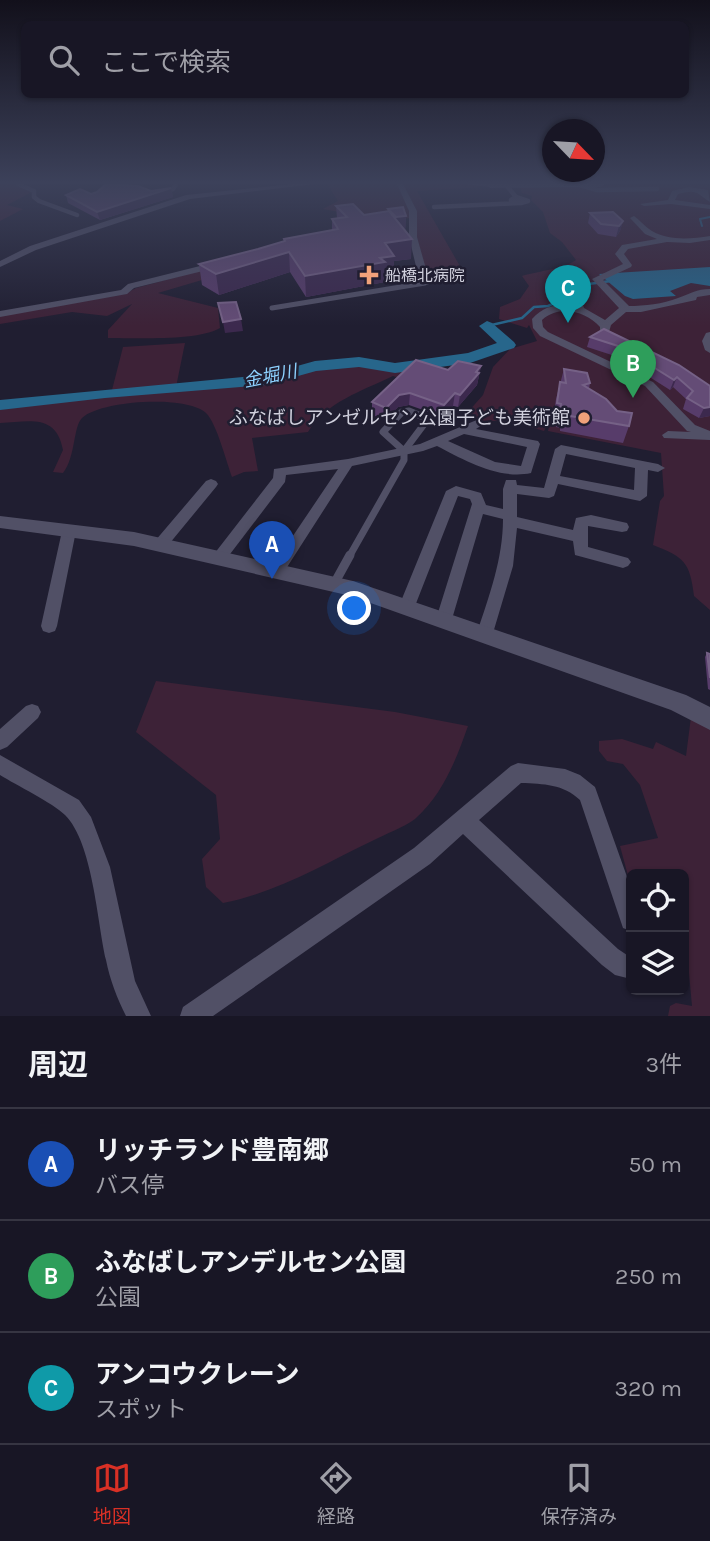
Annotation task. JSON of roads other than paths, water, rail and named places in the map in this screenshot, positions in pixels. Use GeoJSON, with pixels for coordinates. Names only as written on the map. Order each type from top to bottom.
{"type":"FeatureCollection","features":[{"type":"Feature","properties":{"kind":"street"},"geometry":{"type":"LineString","coordinates":[[0,264],[33,248],[84,231]]}},
{"type":"Feature","properties":{"kind":"street"},"geometry":{"type":"LineString","coordinates":[[412,231],[425,283]]}},
{"type":"Feature","properties":{"kind":"street"},"geometry":{"type":"LineString","coordinates":[[647,231],[667,239],[710,238]]}},
{"type":"Feature","properties":{"kind":"street"},"geometry":{"type":"LineString","coordinates":[[625,309],[597,279],[628,265],[619,254],[625,247],[658,243],[667,239]]}},
{"type":"Feature","properties":{"kind":"street"},"geometry":{"type":"LineString","coordinates":[[700,240],[710,246]]}},
{"type":"Feature","properties":{"kind":"street"},"geometry":{"type":"LineString","coordinates":[[0,314],[124,292],[131,286],[222,264]]}},
{"type":"Feature","properties":{"kind":"street"},"geometry":{"type":"LineString","coordinates":[[565,292],[564,296],[569,301],[608,324]]}},
{"type":"Feature","properties":{"kind":"street"},"geometry":{"type":"LineString","coordinates":[[620,342],[605,335],[608,324],[625,309],[641,309],[689,298],[700,292],[710,292]]}},
{"type":"Feature","properties":{"kind":"street"},"geometry":{"type":"LineString","coordinates":[[608,324],[592,315],[565,308],[545,311],[537,319],[538,328],[544,334],[649,384],[691,428],[710,437]]}},
{"type":"Feature","properties":{"kind":"street"},"geometry":{"type":"LineString","coordinates":[[710,335],[707,341],[710,350]]}},
{"type":"Feature","properties":{"kind":"street"},"geometry":{"type":"LineString","coordinates":[[219,558],[280,480],[279,472],[348,463],[404,451],[438,441],[479,423]]}},
{"type":"Feature","properties":{"kind":"street"},"geometry":{"type":"LineString","coordinates":[[438,441],[466,457],[513,471],[526,470],[534,444],[463,430]]}},
{"type":"Feature","properties":{"kind":"street"},"geometry":{"type":"LineString","coordinates":[[668,435],[710,437]]}},
{"type":"Feature","properties":{"kind":"street"},"geometry":{"type":"LineString","coordinates":[[510,489],[545,494],[552,490],[561,449],[659,468]]}},
{"type":"Feature","properties":{"kind":"street"},"geometry":{"type":"LineString","coordinates":[[277,571],[348,463]]}},
{"type":"Feature","properties":{"kind":"street"},"geometry":{"type":"LineString","coordinates":[[554,479],[640,496],[642,465]]}},
{"type":"Feature","properties":{"kind":"street"},"geometry":{"type":"LineString","coordinates":[[485,634],[507,559],[511,519],[508,499],[513,471]]}},
{"type":"Feature","properties":{"kind":"street"},"geometry":{"type":"LineString","coordinates":[[160,545],[211,484]]}},
{"type":"Feature","properties":{"kind":"street"},"geometry":{"type":"LineString","coordinates":[[407,606],[451,494],[456,491],[474,494],[480,502],[444,619]]}},
{"type":"Feature","properties":{"kind":"street"},"geometry":{"type":"LineString","coordinates":[[478,508],[580,537]]}},
{"type":"Feature","properties":{"kind":"street"},"geometry":{"type":"LineString","coordinates":[[622,527],[585,520],[581,522],[580,551],[623,562]]}},
{"type":"Feature","properties":{"kind":"street"},"geometry":{"type":"LineString","coordinates":[[0,522],[160,545],[334,584],[407,606],[678,702],[710,719]]}},
{"type":"Feature","properties":{"kind":"street"},"geometry":{"type":"LineString","coordinates":[[49,626],[69,531]]}},
{"type":"Feature","properties":{"kind":"street"},"geometry":{"type":"LineString","coordinates":[[0,741],[32,712]]}},
{"type":"Feature","properties":{"kind":"street"},"geometry":{"type":"LineString","coordinates":[[0,764],[72,807],[81,817],[100,871],[124,982],[139,1016]]}},
{"type":"Feature","properties":{"kind":"street"},"geometry":{"type":"LineString","coordinates":[[192,1016],[422,856],[518,773],[560,776],[572,780],[588,794],[626,905]]}},
{"type":"Feature","properties":{"kind":"street"},"geometry":{"type":"LineString","coordinates":[[463,820],[610,957],[626,967]]}},
{"type":"Feature","properties":{"kind":"lane"},"geometry":{"type":"LineString","coordinates":[[272,308],[425,283]]}},
{"type":"Feature","properties":{"kind":"lane"},"geometry":{"type":"LineString","coordinates":[[334,584],[404,460],[404,451],[427,418],[402,412],[383,432],[404,451]]}},
{"type":"Feature","properties":{"kind":"water"},"geometry":{"type":"Polygon","coordinates":[[[710,267],[710,286],[691,283],[670,291],[676,296],[633,299],[625,296],[599,274],[710,267]]]}},
{"type":"Feature","properties":{"kind":"waterway"},"geometry":{"type":"LineString","coordinates":[[487,326],[522,318],[534,307],[548,306],[581,291],[581,285],[611,281]]}},
{"type":"Feature","properties":{"kind":"waterway","name":"金堀川"},"geometry":{"type":"LineString","coordinates":[[0,405],[105,393],[266,380],[315,366],[359,362],[395,368],[470,358],[508,345],[487,326]]}},
{"type":"Feature","properties":{"kind":"place","name":"船橋北病院"},"geometry":{"type":"Point","coordinates":[369,275]}},
{"type":"Feature","properties":{"kind":"place","name":"アンコウクレーン"},"geometry":{"type":"Point","coordinates":[568,323]}},
{"type":"Feature","properties":{"kind":"place","name":"ふなばしアンデルセン公園"},"geometry":{"type":"Point","coordinates":[633,398]}},
{"type":"Feature","properties":{"kind":"place","name":"ふなばしアンゼルセン公園子ども美術館"},"geometry":{"type":"Point","coordinates":[584,418]}},
{"type":"Feature","properties":{"kind":"place","name":"リッチランド豊南郷"},"geometry":{"type":"Point","coordinates":[272,579]}}]}
